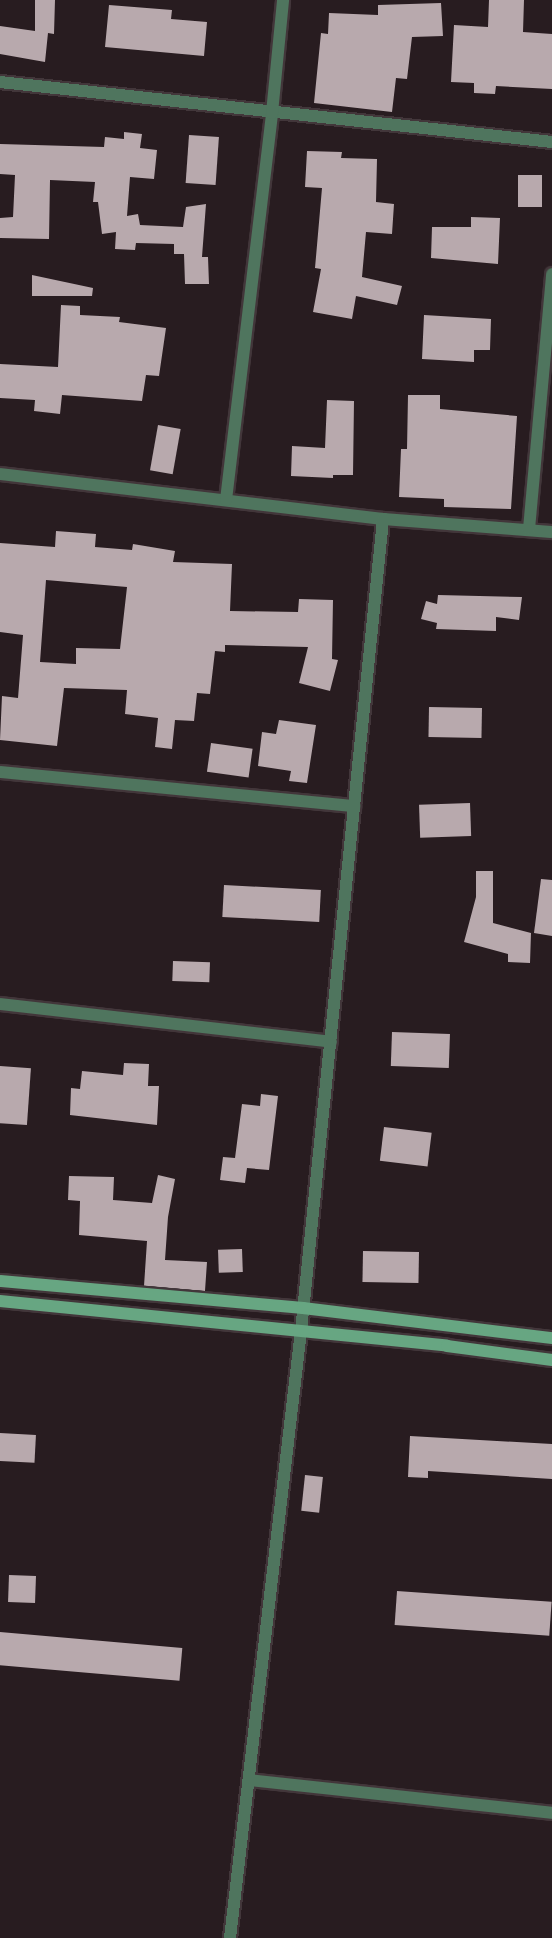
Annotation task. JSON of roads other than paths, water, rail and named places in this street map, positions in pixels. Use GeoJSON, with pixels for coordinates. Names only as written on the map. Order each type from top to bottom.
{"type":"FeatureCollection","features":[{"type":"Feature","properties":{"kind":"street"},"geometry":{"type":"LineString","coordinates":[[226,500],[283,0]]}},
{"type":"Feature","properties":{"kind":"street"},"geometry":{"type":"LineString","coordinates":[[0,82],[552,142]]}},
{"type":"Feature","properties":{"kind":"street"},"geometry":{"type":"LineString","coordinates":[[529,529],[552,274]]}},
{"type":"Feature","properties":{"kind":"street"},"geometry":{"type":"LineString","coordinates":[[0,474],[383,519],[552,532]]}},
{"type":"Feature","properties":{"kind":"street"},"geometry":{"type":"LineString","coordinates":[[230,1938],[301,1331],[383,519]]}},
{"type":"Feature","properties":{"kind":"street"},"geometry":{"type":"LineString","coordinates":[[0,772],[354,806]]}},
{"type":"Feature","properties":{"kind":"street"},"geometry":{"type":"LineString","coordinates":[[0,1004],[331,1042]]}},
{"type":"Feature","properties":{"kind":"street"},"geometry":{"type":"LineString","coordinates":[[0,1281],[303,1308],[552,1338]]}},
{"type":"Feature","properties":{"kind":"street"},"geometry":{"type":"LineString","coordinates":[[0,1301],[301,1331],[552,1360]]}},
{"type":"Feature","properties":{"kind":"street"},"geometry":{"type":"LineString","coordinates":[[249,1780],[552,1813]]}}]}
